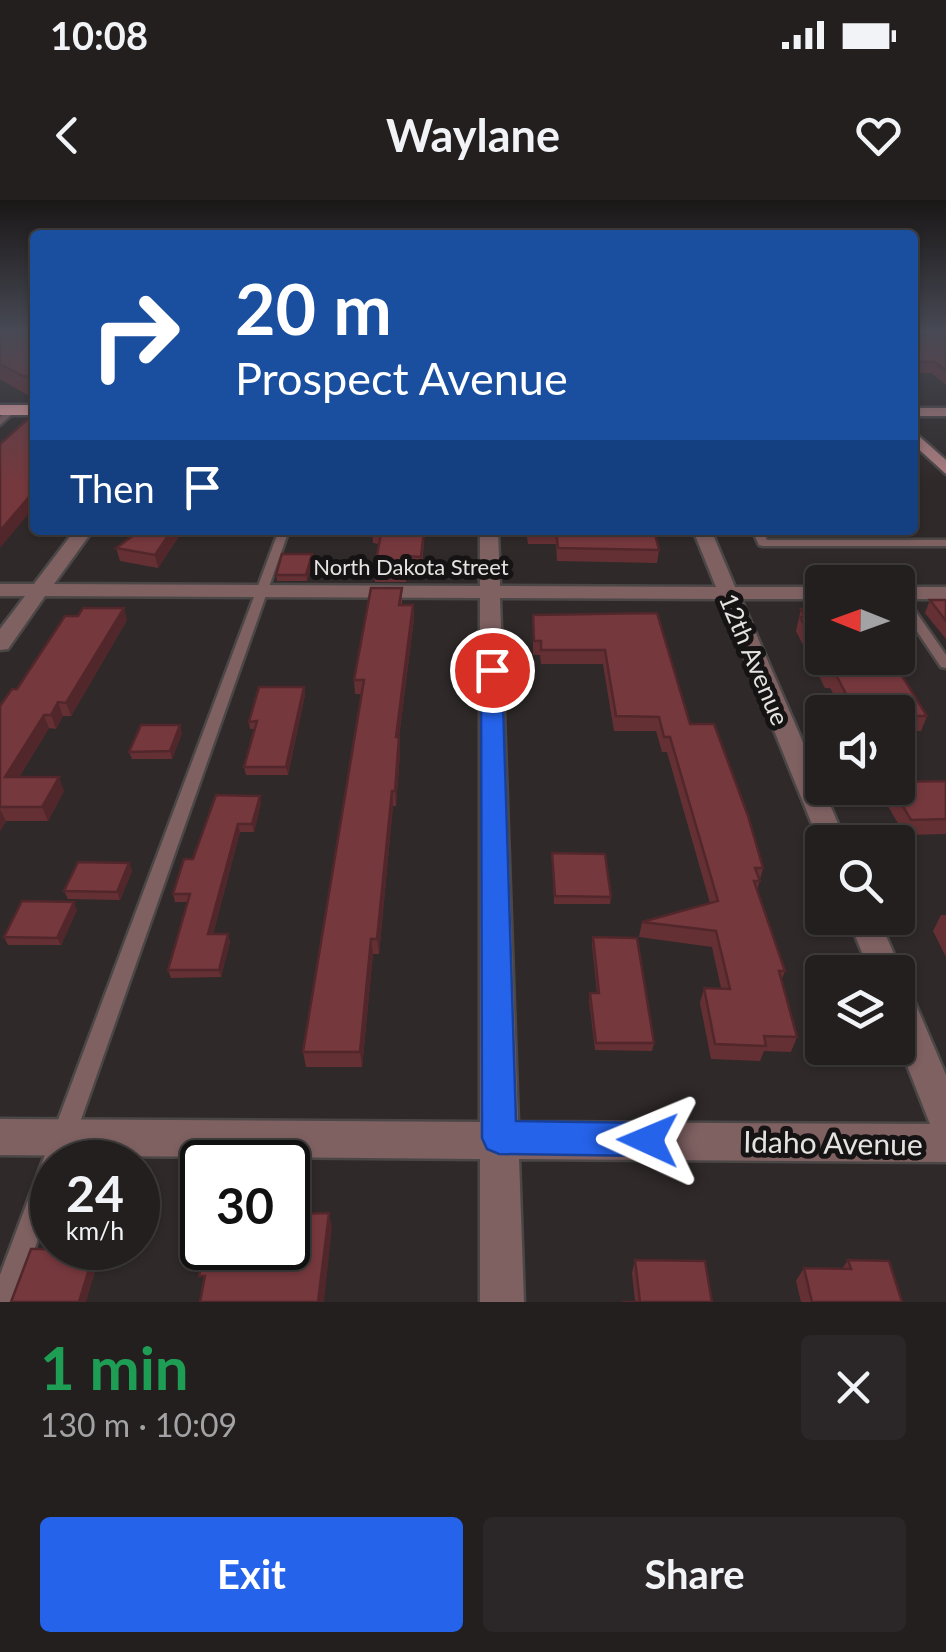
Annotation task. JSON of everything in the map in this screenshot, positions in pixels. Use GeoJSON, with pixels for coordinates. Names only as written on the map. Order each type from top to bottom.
{"type":"FeatureCollection","features":[{"type":"Feature","properties":{"kind":"highway"},"geometry":{"type":"LineString","coordinates":[[4,414],[30,411]]}},
{"type":"Feature","properties":{"kind":"main road"},"geometry":{"type":"LineString","coordinates":[[918,412],[946,412]]}},
{"type":"Feature","properties":{"kind":"main road"},"geometry":{"type":"LineString","coordinates":[[918,440],[946,468]]}},
{"type":"Feature","properties":{"kind":"street"},"geometry":{"type":"LineString","coordinates":[[0,644],[80,535]]}},
{"type":"Feature","properties":{"kind":"street"},"geometry":{"type":"LineString","coordinates":[[489,535],[502,1302]]}},
{"type":"Feature","properties":{"kind":"street","name":"12th Avenue"},"geometry":{"type":"LineString","coordinates":[[704,535],[825,825]]}},
{"type":"Feature","properties":{"kind":"street","name":"North Dakota Street"},"geometry":{"type":"LineString","coordinates":[[0,590],[805,593]]}},
{"type":"Feature","properties":{"kind":"street"},"geometry":{"type":"LineString","coordinates":[[915,594],[946,593]]}},
{"type":"Feature","properties":{"kind":"street"},"geometry":{"type":"LineString","coordinates":[[915,1043],[946,1118]]}},
{"type":"Feature","properties":{"kind":"street","name":"Idaho Avenue"},"geometry":{"type":"LineString","coordinates":[[0,1136],[30,1146]]}},
{"type":"Feature","properties":{"kind":"street","name":"Idaho Avenue"},"geometry":{"type":"LineString","coordinates":[[160,1151],[499,1138],[946,1143]]}},
{"type":"Feature","properties":{"kind":"lane"},"geometry":{"type":"LineString","coordinates":[[62,1140],[282,535]]}},
{"type":"Feature","properties":{"kind":"lane"},"geometry":{"type":"LineString","coordinates":[[760,535],[763,542],[946,543]]}},
{"type":"Feature","properties":{"kind":"lane"},"geometry":{"type":"LineString","coordinates":[[915,619],[946,664]]}},
{"type":"Feature","properties":{"kind":"lane"},"geometry":{"type":"LineString","coordinates":[[3,1302],[30,1228]]}},
{"type":"Feature","properties":{"kind":"building"},"geometry":{"type":"Polygon","coordinates":[[[30,418],[30,496],[0,531],[0,444],[30,418]]]}},
{"type":"Feature","properties":{"kind":"building"},"geometry":{"type":"Polygon","coordinates":[[[134,535],[169,535],[155,555],[116,548],[134,535]]]}},
{"type":"Feature","properties":{"kind":"building"},"geometry":{"type":"Polygon","coordinates":[[[381,535],[423,535],[421,557],[407,556],[405,571],[374,571],[381,535]]]}},
{"type":"Feature","properties":{"kind":"building"},"geometry":{"type":"Polygon","coordinates":[[[556,535],[655,535],[659,550],[558,548],[556,535]]]}},
{"type":"Feature","properties":{"kind":"building"},"geometry":{"type":"Polygon","coordinates":[[[282,554],[312,554],[306,575],[276,575],[282,554]]]}},
{"type":"Feature","properties":{"kind":"building"},"geometry":{"type":"Polygon","coordinates":[[[371,588],[402,588],[399,605],[413,605],[377,939],[371,939],[360,1052],[303,1052],[364,680],[354,680],[371,588]]]}},
{"type":"Feature","properties":{"kind":"building"},"geometry":{"type":"Polygon","coordinates":[[[930,600],[946,600],[946,621],[930,600]]]}},
{"type":"Feature","properties":{"kind":"building"},"geometry":{"type":"Polygon","coordinates":[[[83,608],[124,608],[66,703],[58,702],[51,715],[44,715],[5,777],[59,777],[42,807],[0,807],[0,706],[12,689],[17,689],[65,616],[78,616],[83,608]]]}},
{"type":"Feature","properties":{"kind":"building"},"geometry":{"type":"Polygon","coordinates":[[[657,613],[690,724],[714,724],[748,816],[763,868],[755,868],[760,881],[754,881],[785,971],[779,971],[797,1037],[764,1036],[766,1046],[715,1044],[704,988],[730,989],[716,931],[642,922],[718,901],[670,737],[664,737],[659,717],[616,716],[605,650],[541,650],[541,641],[534,641],[533,615],[657,613]]]}},
{"type":"Feature","properties":{"kind":"building"},"geometry":{"type":"Polygon","coordinates":[[[836,675],[902,675],[914,695],[847,695],[836,675]]]}},
{"type":"Feature","properties":{"kind":"building"},"geometry":{"type":"Polygon","coordinates":[[[259,687],[304,687],[286,767],[244,767],[257,721],[249,722],[259,687]]]}},
{"type":"Feature","properties":{"kind":"building"},"geometry":{"type":"Polygon","coordinates":[[[915,697],[927,716],[915,716],[915,697]]]}},
{"type":"Feature","properties":{"kind":"building"},"geometry":{"type":"Polygon","coordinates":[[[141,725],[180,725],[170,751],[129,752],[141,725]]]}},
{"type":"Feature","properties":{"kind":"building"},"geometry":{"type":"Polygon","coordinates":[[[946,781],[946,819],[911,820],[902,805],[915,805],[915,782],[946,781]]]}},
{"type":"Feature","properties":{"kind":"building"},"geometry":{"type":"Polygon","coordinates":[[[216,795],[260,796],[252,824],[238,824],[208,934],[228,934],[219,970],[168,970],[190,894],[173,894],[184,859],[193,859],[216,795]]]}},
{"type":"Feature","properties":{"kind":"building"},"geometry":{"type":"Polygon","coordinates":[[[552,853],[605,854],[611,897],[555,896],[552,853]]]}},
{"type":"Feature","properties":{"kind":"building"},"geometry":{"type":"Polygon","coordinates":[[[78,862],[129,863],[117,892],[64,891],[78,862]]]}},
{"type":"Feature","properties":{"kind":"building"},"geometry":{"type":"Polygon","coordinates":[[[22,901],[74,902],[57,938],[4,937],[22,901]]]}},
{"type":"Feature","properties":{"kind":"building"},"geometry":{"type":"Polygon","coordinates":[[[593,937],[637,938],[654,1043],[596,1043],[590,993],[599,993],[593,937]]]}},
{"type":"Feature","properties":{"kind":"building"},"geometry":{"type":"Polygon","coordinates":[[[310,1213],[329,1213],[318,1302],[200,1302],[205,1276],[199,1276],[200,1270],[310,1270],[310,1213]]]}},
{"type":"Feature","properties":{"kind":"building"},"geometry":{"type":"Polygon","coordinates":[[[30,1252],[30,1270],[89,1270],[79,1302],[11,1302],[30,1252]]]}},
{"type":"Feature","properties":{"kind":"building"},"geometry":{"type":"Polygon","coordinates":[[[635,1260],[705,1261],[712,1302],[640,1302],[635,1260]]]}},
{"type":"Feature","properties":{"kind":"building"},"geometry":{"type":"Polygon","coordinates":[[[848,1260],[889,1261],[902,1302],[812,1302],[804,1268],[851,1269],[848,1260]]]}},
{"type":"Feature","properties":{"kind":"route"},"geometry":{"type":"LineString","coordinates":[[492,670],[499,1138],[648,1140]]}}]}
